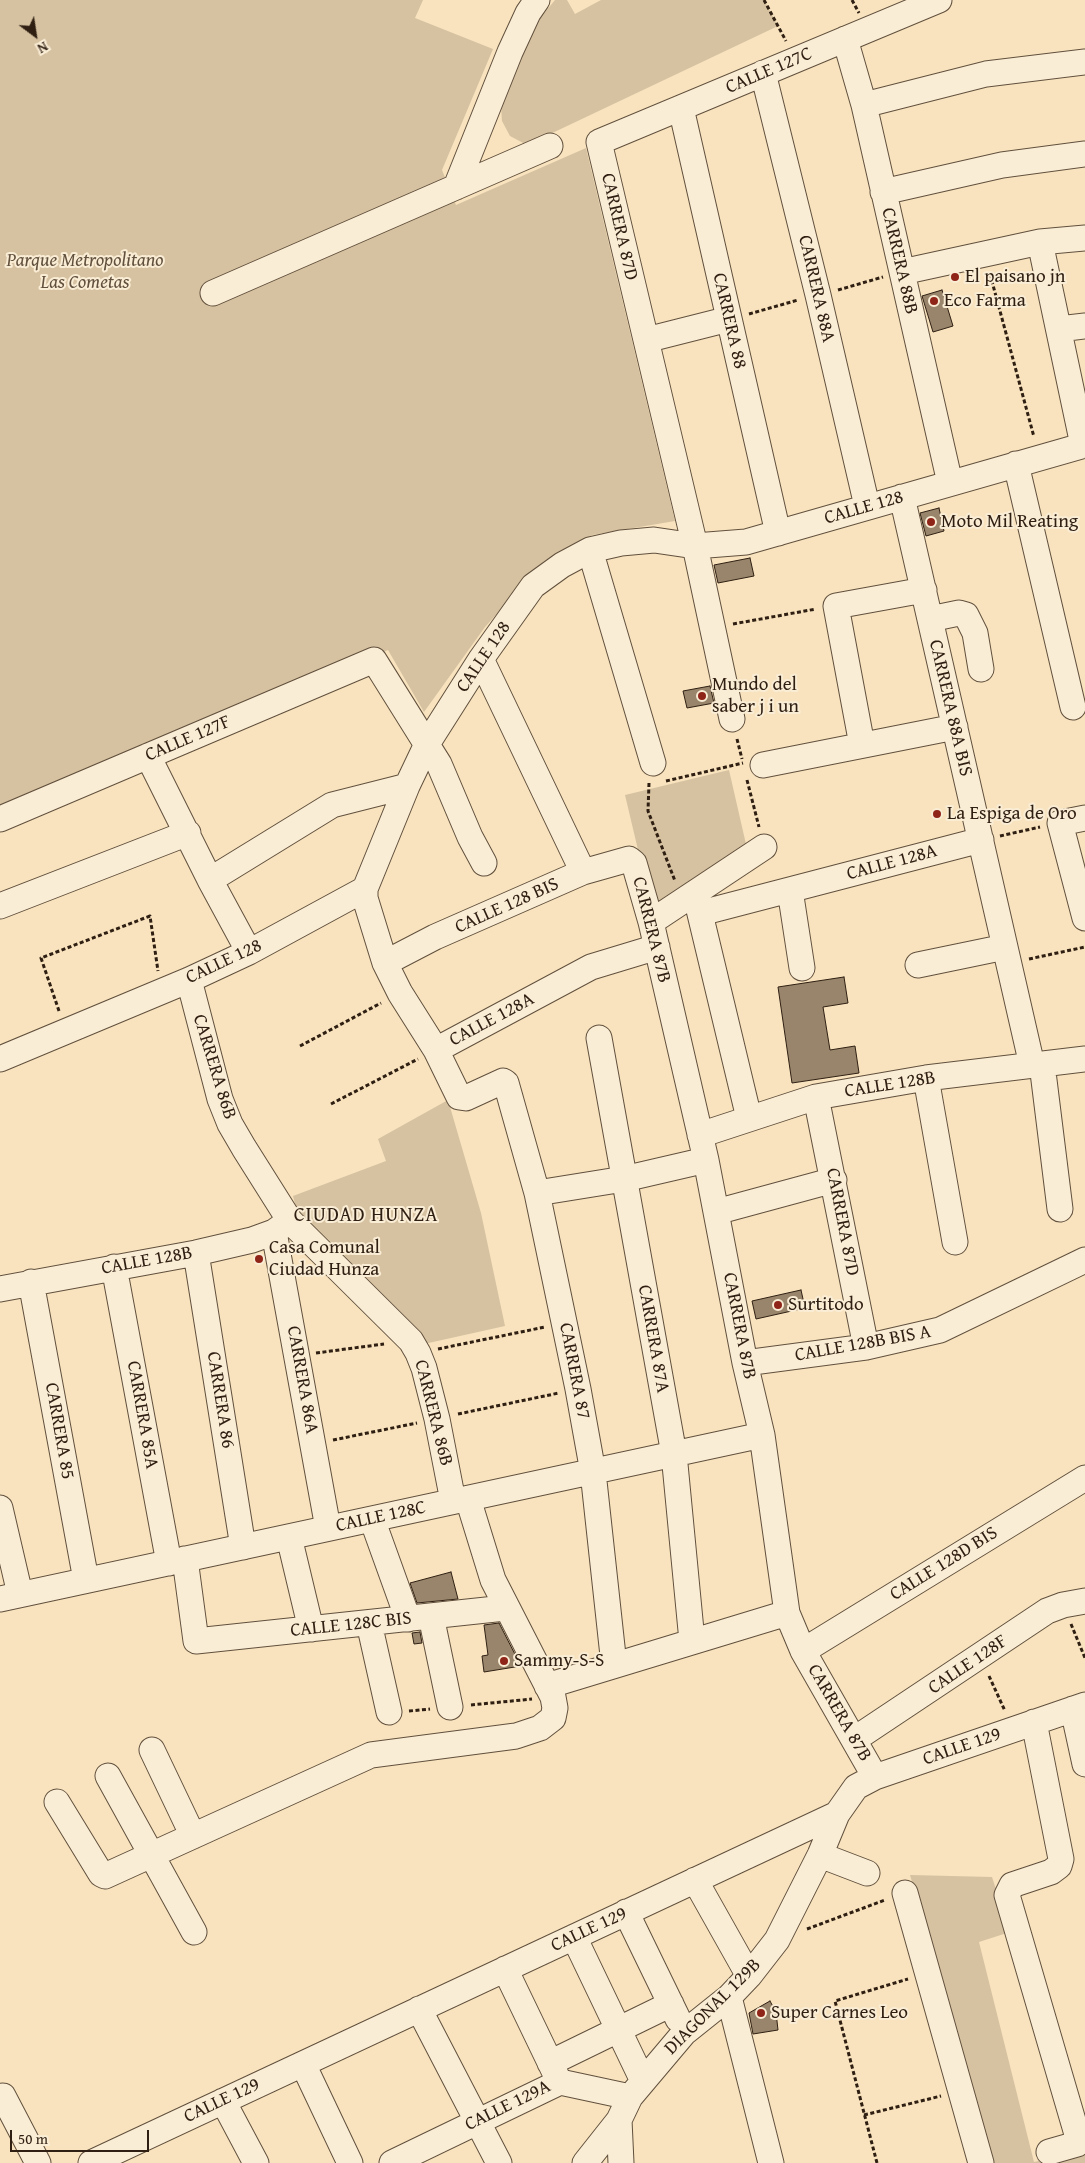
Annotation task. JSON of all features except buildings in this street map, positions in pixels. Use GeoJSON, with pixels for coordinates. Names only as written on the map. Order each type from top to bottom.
{"type":"FeatureCollection","features":[{"type":"Feature","properties":{"kind":"street"},"geometry":{"type":"LineString","coordinates":[[456,187],[510,52],[528,13],[537,0]]}},
{"type":"Feature","properties":{"kind":"street","name":"CALLE 127C"},"geometry":{"type":"LineString","coordinates":[[599,142],[939,0]]}},
{"type":"Feature","properties":{"kind":"street","name":"CARRERA 88B"},"geometry":{"type":"LineString","coordinates":[[845,39],[864,105],[950,483]]}},
{"type":"Feature","properties":{"kind":"street"},"geometry":{"type":"LineString","coordinates":[[864,105],[986,74],[1085,62]]}},
{"type":"Feature","properties":{"kind":"street","name":"CARRERA 88A"},"geometry":{"type":"LineString","coordinates":[[763,73],[818,295],[867,506]]}},
{"type":"Feature","properties":{"kind":"street","name":"CARRERA 88"},"geometry":{"type":"LineString","coordinates":[[681,108],[778,533]]}},
{"type":"Feature","properties":{"kind":"street","name":"CARRERA 87D"},"geometry":{"type":"LineString","coordinates":[[599,142],[713,628],[732,719]]}},
{"type":"Feature","properties":{"kind":"street"},"geometry":{"type":"LineString","coordinates":[[213,293],[550,146]]}},
{"type":"Feature","properties":{"kind":"street"},"geometry":{"type":"LineString","coordinates":[[884,192],[1002,165],[1085,154]]}},
{"type":"Feature","properties":{"kind":"street"},"geometry":{"type":"LineString","coordinates":[[902,272],[1040,242],[1085,238]]}},
{"type":"Feature","properties":{"kind":"street"},"geometry":{"type":"LineString","coordinates":[[1040,242],[1084,445]]}},
{"type":"Feature","properties":{"kind":"street"},"geometry":{"type":"LineString","coordinates":[[646,340],[729,319]]}},
{"type":"Feature","properties":{"kind":"street"},"geometry":{"type":"LineString","coordinates":[[1059,329],[1085,326]]}},
{"type":"Feature","properties":{"kind":"street","name":"CALLE 128"},"geometry":{"type":"LineString","coordinates":[[0,1059],[65,1030],[189,980],[249,952],[365,889],[407,786],[427,744],[481,659],[533,586],[562,565],[590,550],[621,543],[654,540],[694,546],[746,542],[1084,445]]}},
{"type":"Feature","properties":{"kind":"street"},"geometry":{"type":"LineString","coordinates":[[1028,461],[1073,707]]}},
{"type":"Feature","properties":{"kind":"street","name":"CARRERA 88A BIS"},"geometry":{"type":"LineString","coordinates":[[902,497],[1007,955],[1037,1065],[1060,1209]]}},
{"type":"Feature","properties":{"kind":"street"},"geometry":{"type":"LineString","coordinates":[[590,550],[653,763]]}},
{"type":"Feature","properties":{"kind":"street"},"geometry":{"type":"LineString","coordinates":[[862,745],[836,606],[924,590]]}},
{"type":"Feature","properties":{"kind":"street"},"geometry":{"type":"LineString","coordinates":[[930,619],[959,613],[966,615],[975,633],[981,669]]}},
{"type":"Feature","properties":{"kind":"street"},"geometry":{"type":"LineString","coordinates":[[481,659],[583,872]]}},
{"type":"Feature","properties":{"kind":"street","name":"CALLE 127F"},"geometry":{"type":"LineString","coordinates":[[0,819],[372,660],[375,661],[427,744]]}},
{"type":"Feature","properties":{"kind":"street"},"geometry":{"type":"LineString","coordinates":[[753,764],[955,727]]}},
{"type":"Feature","properties":{"kind":"street"},"geometry":{"type":"LineString","coordinates":[[427,744],[439,764],[470,837],[484,863]]}},
{"type":"Feature","properties":{"kind":"street"},"geometry":{"type":"LineString","coordinates":[[148,756],[210,880],[249,952]]}},
{"type":"Feature","properties":{"kind":"street"},"geometry":{"type":"LineString","coordinates":[[210,880],[332,805],[407,786]]}},
{"type":"Feature","properties":{"kind":"street"},"geometry":{"type":"LineString","coordinates":[[1085,818],[1060,823],[1085,918]]}},
{"type":"Feature","properties":{"kind":"street"},"geometry":{"type":"LineString","coordinates":[[0,906],[188,833]]}},
{"type":"Feature","properties":{"kind":"street","name":"CALLE 128A"},"geometry":{"type":"LineString","coordinates":[[693,902],[790,890],[980,840]]}},
{"type":"Feature","properties":{"kind":"street","name":"CALLE 128A"},"geometry":{"type":"LineString","coordinates":[[651,922],[693,902],[764,847]]}},
{"type":"Feature","properties":{"kind":"street","name":"CALLE 128 BIS"},"geometry":{"type":"LineString","coordinates":[[385,964],[435,937],[583,872],[629,859],[632,860]]}},
{"type":"Feature","properties":{"kind":"street","name":"CARRERA 87B"},"geometry":{"type":"LineString","coordinates":[[632,860],[651,922],[706,1160],[745,1363],[762,1435],[787,1612],[803,1651],[875,1777]]}},
{"type":"Feature","properties":{"kind":"street"},"geometry":{"type":"LineString","coordinates":[[365,889],[365,898],[385,964],[400,993],[436,1050]]}},
{"type":"Feature","properties":{"kind":"street"},"geometry":{"type":"LineString","coordinates":[[790,890],[802,968]]}},
{"type":"Feature","properties":{"kind":"street"},"geometry":{"type":"LineString","coordinates":[[693,902],[749,1118]]}},
{"type":"Feature","properties":{"kind":"street","name":"CALLE 128A"},"geometry":{"type":"LineString","coordinates":[[436,1050],[591,967],[657,947]]}},
{"type":"Feature","properties":{"kind":"street"},"geometry":{"type":"LineString","coordinates":[[918,965],[1007,955]]}},
{"type":"Feature","properties":{"kind":"street","name":"CARRERA 86B"},"geometry":{"type":"LineString","coordinates":[[189,980],[220,1100],[230,1124],[282,1226],[414,1347],[424,1368],[461,1500],[505,1608],[550,1692]]}},
{"type":"Feature","properties":{"kind":"street","name":"CARRERA 87A"},"geometry":{"type":"LineString","coordinates":[[600,1038],[674,1454],[692,1641]]}},
{"type":"Feature","properties":{"kind":"street","name":"CARRERA 87"},"geometry":{"type":"LineString","coordinates":[[436,1050],[459,1097],[466,1098],[504,1081],[506,1083],[538,1193],[593,1472],[614,1665]]}},
{"type":"Feature","properties":{"kind":"street","name":"CALLE 128B"},"geometry":{"type":"LineString","coordinates":[[700,1135],[816,1097],[926,1078],[1085,1059]]}},
{"type":"Feature","properties":{"kind":"street"},"geometry":{"type":"LineString","coordinates":[[926,1078],[955,1242]]}},
{"type":"Feature","properties":{"kind":"street","name":"CARRERA 87D"},"geometry":{"type":"LineString","coordinates":[[816,1097],[866,1347]]}},
{"type":"Feature","properties":{"kind":"street"},"geometry":{"type":"LineString","coordinates":[[538,1193],[624,1179],[706,1160]]}},
{"type":"Feature","properties":{"kind":"street"},"geometry":{"type":"LineString","coordinates":[[716,1212],[834,1180]]}},
{"type":"Feature","properties":{"kind":"street","name":"CALLE 128B"},"geometry":{"type":"LineString","coordinates":[[0,1290],[31,1282],[196,1253],[252,1240],[282,1226]]}},
{"type":"Feature","properties":{"kind":"street","name":"CARRERA 86A"},"geometry":{"type":"LineString","coordinates":[[282,1226],[298,1356],[328,1528]]}},
{"type":"Feature","properties":{"kind":"street","name":"CARRERA 86"},"geometry":{"type":"LineString","coordinates":[[196,1253],[243,1546]]}},
{"type":"Feature","properties":{"kind":"street","name":"CALLE 128B BIS A"},"geometry":{"type":"LineString","coordinates":[[745,1363],[866,1347],[940,1330],[1085,1260]]}},
{"type":"Feature","properties":{"kind":"street","name":"CARRERA 85A"},"geometry":{"type":"LineString","coordinates":[[114,1267],[196,1641]]}},
{"type":"Feature","properties":{"kind":"street","name":"CARRERA 85"},"geometry":{"type":"LineString","coordinates":[[31,1282],[86,1580]]}},
{"type":"Feature","properties":{"kind":"street","name":"CALLE 128C"},"geometry":{"type":"LineString","coordinates":[[10,1596],[762,1435]]}},
{"type":"Feature","properties":{"kind":"street","name":"CALLE 128D BIS"},"geometry":{"type":"LineString","coordinates":[[803,1651],[1085,1478]]}},
{"type":"Feature","properties":{"kind":"street"},"geometry":{"type":"LineString","coordinates":[[0,1508],[10,1596]]}},
{"type":"Feature","properties":{"kind":"street"},"geometry":{"type":"LineString","coordinates":[[372,1519],[420,1618],[450,1707]]}},
{"type":"Feature","properties":{"kind":"street"},"geometry":{"type":"LineString","coordinates":[[289,1537],[311,1629]]}},
{"type":"Feature","properties":{"kind":"street","name":"CALLE 128F"},"geometry":{"type":"LineString","coordinates":[[855,1739],[1048,1611],[1074,1603]]}},
{"type":"Feature","properties":{"kind":"street","name":"CALLE 128C BIS"},"geometry":{"type":"LineString","coordinates":[[196,1641],[505,1608]]}},
{"type":"Feature","properties":{"kind":"street"},"geometry":{"type":"LineString","coordinates":[[58,1802],[101,1874],[105,1876],[371,1755],[516,1736],[540,1728],[553,1718],[555,1708],[550,1692],[614,1665],[787,1612]]}},
{"type":"Feature","properties":{"kind":"street"},"geometry":{"type":"LineString","coordinates":[[369,1623],[389,1712]]}},
{"type":"Feature","properties":{"kind":"street"},"geometry":{"type":"LineString","coordinates":[[1079,1707],[1085,1764]]}},
{"type":"Feature","properties":{"kind":"street","name":"CALLE 129"},"geometry":{"type":"LineString","coordinates":[[91,2163],[124,2156],[223,2101],[837,1814],[856,1786],[875,1777],[1079,1707]]}},
{"type":"Feature","properties":{"kind":"street"},"geometry":{"type":"LineString","coordinates":[[1024,1726],[1061,1859],[1059,1866],[1051,1872],[1012,1886],[1008,1895],[1079,2141],[1077,2144],[1049,2152]]}},
{"type":"Feature","properties":{"kind":"street"},"geometry":{"type":"LineString","coordinates":[[152,1750],[193,1836]]}},
{"type":"Feature","properties":{"kind":"street"},"geometry":{"type":"LineString","coordinates":[[108,1776],[194,1932]]}},
{"type":"Feature","properties":{"kind":"street","name":"DIAGONAL 129B"},"geometry":{"type":"LineString","coordinates":[[585,2163],[619,2120],[636,2089],[684,2033],[729,1997],[749,1976],[777,1940],[820,1855],[837,1814]]}},
{"type":"Feature","properties":{"kind":"street"},"geometry":{"type":"LineString","coordinates":[[820,1855],[867,1873]]}},
{"type":"Feature","properties":{"kind":"street"},"geometry":{"type":"LineString","coordinates":[[695,1880],[749,1976]]}},
{"type":"Feature","properties":{"kind":"street"},"geometry":{"type":"LineString","coordinates":[[905,1893],[981,2163]]}},
{"type":"Feature","properties":{"kind":"street"},"geometry":{"type":"LineString","coordinates":[[626,1912],[684,2033]]}},
{"type":"Feature","properties":{"kind":"street"},"geometry":{"type":"LineString","coordinates":[[574,1937],[618,2030],[636,2089]]}},
{"type":"Feature","properties":{"kind":"street"},"geometry":{"type":"LineString","coordinates":[[505,1969],[554,2072]]}},
{"type":"Feature","properties":{"kind":"street"},"geometry":{"type":"LineString","coordinates":[[729,1997],[771,2163]]}},
{"type":"Feature","properties":{"kind":"street","name":"CALLE 129A"},"geometry":{"type":"LineString","coordinates":[[392,2163],[477,2122],[618,2030],[671,2004]]}},
{"type":"Feature","properties":{"kind":"street"},"geometry":{"type":"LineString","coordinates":[[419,2009],[499,2163]]}},
{"type":"Feature","properties":{"kind":"street"},"geometry":{"type":"LineString","coordinates":[[303,2064],[350,2163]]}},
{"type":"Feature","properties":{"kind":"street","name":"CALLE 129A"},"geometry":{"type":"LineString","coordinates":[[554,2072],[636,2089]]}},
{"type":"Feature","properties":{"kind":"street"},"geometry":{"type":"LineString","coordinates":[[4,2096],[38,2163]]}},
{"type":"Feature","properties":{"kind":"street"},"geometry":{"type":"LineString","coordinates":[[223,2101],[256,2163]]}},
{"type":"Feature","properties":{"kind":"street"},"geometry":{"type":"LineString","coordinates":[[619,2120],[621,2163]]}},
{"type":"Feature","properties":{"kind":"path"},"geometry":{"type":"LineString","coordinates":[[764,0],[796,60]]}},
{"type":"Feature","properties":{"kind":"path"},"geometry":{"type":"LineString","coordinates":[[985,254],[1028,461]]}},
{"type":"Feature","properties":{"kind":"path"},"geometry":{"type":"LineString","coordinates":[[713,628],[836,606]]}},
{"type":"Feature","properties":{"kind":"path"},"geometry":{"type":"LineString","coordinates":[[732,719],[753,764],[764,847]]}},
{"type":"Feature","properties":{"kind":"path"},"geometry":{"type":"LineString","coordinates":[[693,902],[648,811],[650,794],[648,786],[753,764]]}},
{"type":"Feature","properties":{"kind":"path"},"geometry":{"type":"LineString","coordinates":[[980,840],[1060,823]]}},
{"type":"Feature","properties":{"kind":"path"},"geometry":{"type":"LineString","coordinates":[[65,1030],[41,958],[150,916],[161,991]]}},
{"type":"Feature","properties":{"kind":"path"},"geometry":{"type":"LineString","coordinates":[[1007,955],[1085,947]]}},
{"type":"Feature","properties":{"kind":"path"},"geometry":{"type":"LineString","coordinates":[[300,1046],[400,993]]}},
{"type":"Feature","properties":{"kind":"path","name":"CALLE 128A"},"geometry":{"type":"LineString","coordinates":[[331,1104],[436,1050]]}},
{"type":"Feature","properties":{"kind":"path"},"geometry":{"type":"LineString","coordinates":[[298,1356],[414,1347],[565,1323]]}},
{"type":"Feature","properties":{"kind":"path"},"geometry":{"type":"LineString","coordinates":[[1074,1603],[1085,1658]]}},
{"type":"Feature","properties":{"kind":"path"},"geometry":{"type":"LineString","coordinates":[[980,1657],[1024,1726]]}},
{"type":"Feature","properties":{"kind":"path"},"geometry":{"type":"LineString","coordinates":[[777,1940],[905,1893]]}},
{"type":"Feature","properties":{"kind":"path"},"geometry":{"type":"LineString","coordinates":[[877,2163],[834,2001],[928,1974]]}},
{"type":"Feature","properties":{"kind":"path"},"geometry":{"type":"LineString","coordinates":[[864,2115],[961,2091]]}},
{"type":"Feature","properties":{"kind":"green space","name":"Parque Metropolitano Las Cometas"},"geometry":{"type":"Polygon","coordinates":[[[0,0],[423,0],[415,18],[493,49],[442,170],[456,205],[586,148],[675,521],[592,535],[536,570],[485,627],[424,712],[388,650],[0,822],[0,0]]]}},
{"type":"Feature","properties":{"kind":"green space"},"geometry":{"type":"Polygon","coordinates":[[[555,0],[567,0],[575,14],[601,0],[764,0],[778,26],[527,145],[510,136],[502,121],[501,106],[531,29],[555,0]]]}},
{"type":"Feature","properties":{"kind":"green space"},"geometry":{"type":"Polygon","coordinates":[[[729,770],[748,853],[653,913],[625,795],[729,770]]]}},
{"type":"Feature","properties":{"kind":"green space"},"geometry":{"type":"Polygon","coordinates":[[[448,1100],[481,1213],[505,1326],[424,1344],[298,1215],[293,1196],[386,1161],[378,1139],[448,1100]]]}},
{"type":"Feature","properties":{"kind":"green space"},"geometry":{"type":"Polygon","coordinates":[[[910,1875],[992,1877],[1010,1932],[979,1942],[1034,2162],[1085,2151],[1085,2163],[994,2163],[910,1875]]]}},
{"type":"Feature","properties":{"kind":"place","name":"El paisano jn"},"geometry":{"type":"Point","coordinates":[955,277]}},
{"type":"Feature","properties":{"kind":"place","name":"Eco Farma"},"geometry":{"type":"Point","coordinates":[934,301]}},
{"type":"Feature","properties":{"kind":"place","name":"Moto Mil Reating"},"geometry":{"type":"Point","coordinates":[931,522]}},
{"type":"Feature","properties":{"kind":"place","name":"Mundo del saber j i un"},"geometry":{"type":"Point","coordinates":[702,696]}},
{"type":"Feature","properties":{"kind":"place","name":"La Espiga de Oro"},"geometry":{"type":"Point","coordinates":[937,814]}},
{"type":"Feature","properties":{"kind":"place","name":"Casa Comunal Ciudad Hunza"},"geometry":{"type":"Point","coordinates":[259,1259]}},
{"type":"Feature","properties":{"kind":"place","name":"Surtitodo"},"geometry":{"type":"Point","coordinates":[778,1305]}},
{"type":"Feature","properties":{"kind":"place","name":"Sammy-S-S"},"geometry":{"type":"Point","coordinates":[504,1661]}},
{"type":"Feature","properties":{"kind":"place","name":"Super Carnes Leo"},"geometry":{"type":"Point","coordinates":[761,2013]}},
{"type":"Feature","properties":{"kind":"district","name":"CIUDAD HUNZA"},"geometry":{"type":"Point","coordinates":[366,1216]}}]}
